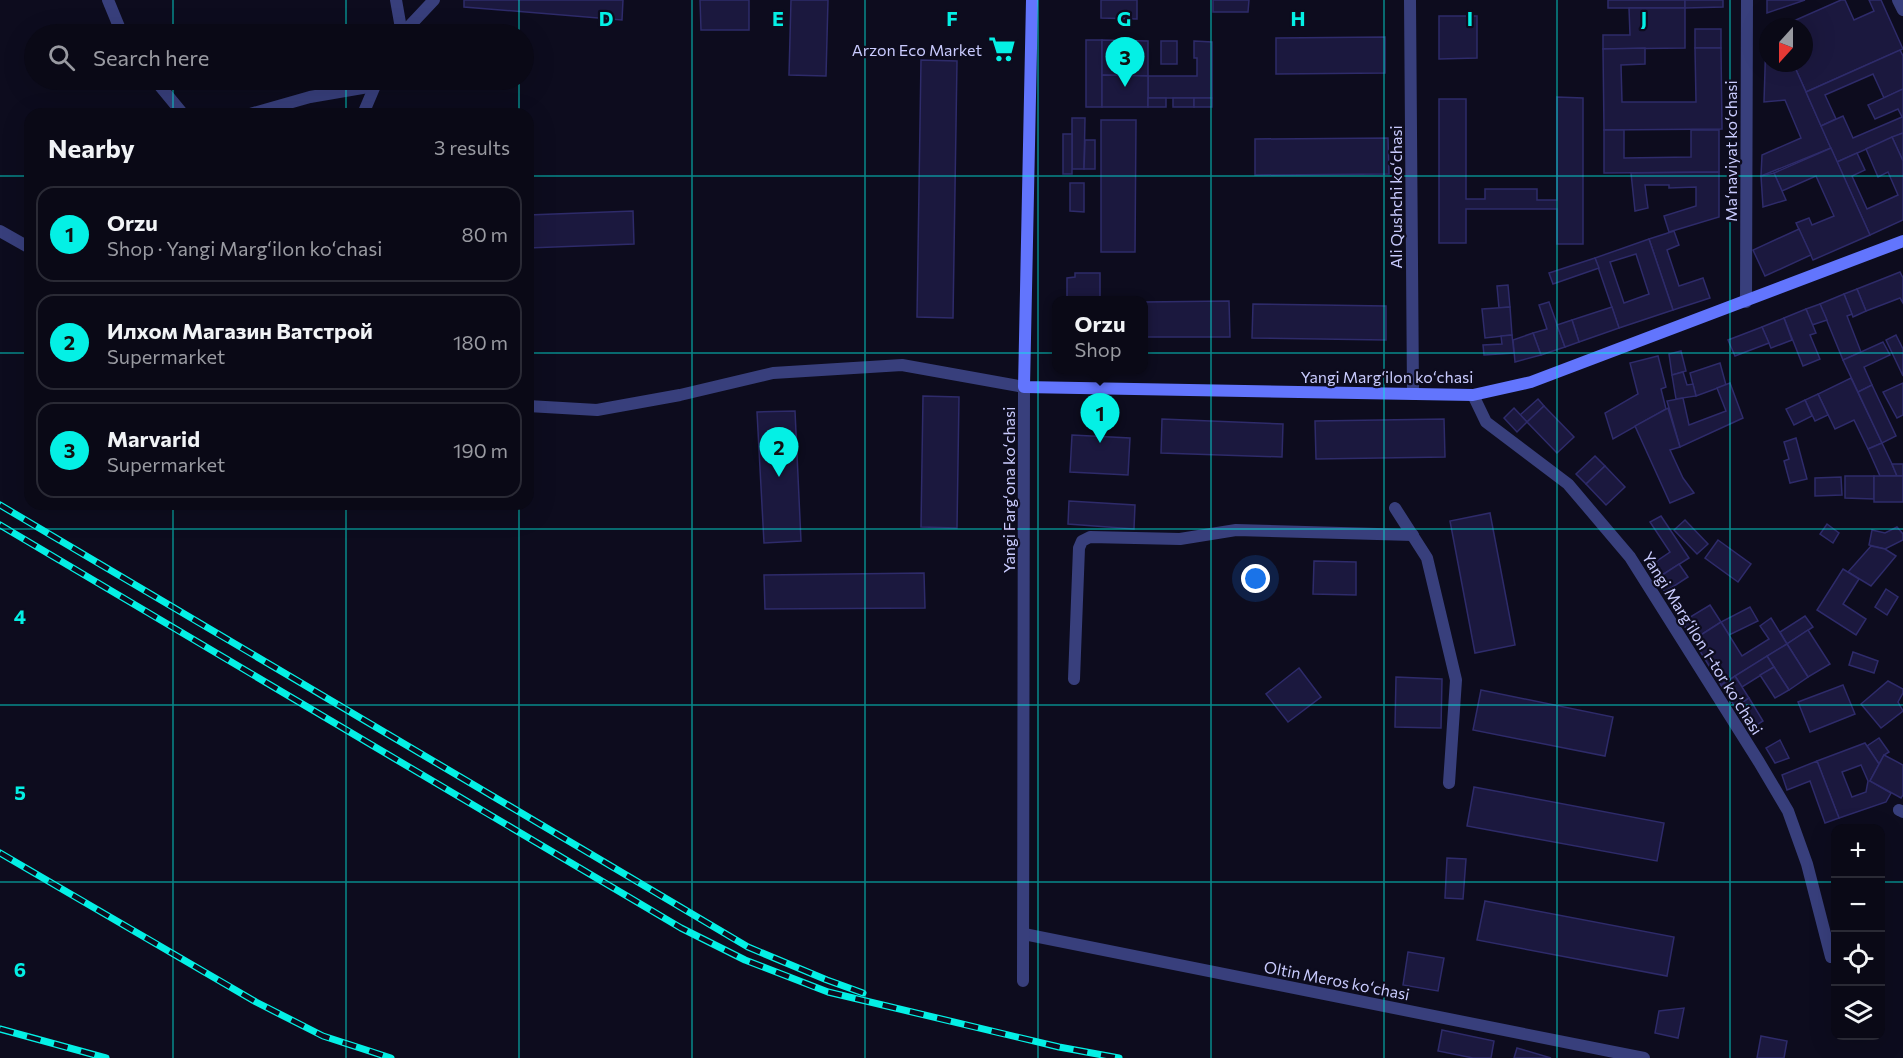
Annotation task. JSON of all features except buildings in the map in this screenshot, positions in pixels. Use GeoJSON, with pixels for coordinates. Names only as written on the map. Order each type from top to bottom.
{"type":"FeatureCollection","features":[{"type":"Feature","properties":{"kind":"main road","name":"Yangi Fargʻona koʻchasi"},"geometry":{"type":"LineString","coordinates":[[1024,387],[1032,0]]}},
{"type":"Feature","properties":{"kind":"main road","name":"Yangi Margʻilon koʻchasi"},"geometry":{"type":"LineString","coordinates":[[1024,387],[1473,396],[1531,382],[1903,241]]}},
{"type":"Feature","properties":{"kind":"street"},"geometry":{"type":"LineString","coordinates":[[108,0],[118,24]]}},
{"type":"Feature","properties":{"kind":"street"},"geometry":{"type":"LineString","coordinates":[[396,0],[400,24]]}},
{"type":"Feature","properties":{"kind":"street"},"geometry":{"type":"LineString","coordinates":[[411,24],[434,0]]}},
{"type":"Feature","properties":{"kind":"street","name":"Ali Qushchi koʻchasi"},"geometry":{"type":"LineString","coordinates":[[1410,0],[1413,394]]}},
{"type":"Feature","properties":{"kind":"street","name":"Maʻnaviyat koʻchasi"},"geometry":{"type":"LineString","coordinates":[[1746,302],[1747,0]]}},
{"type":"Feature","properties":{"kind":"street"},"geometry":{"type":"LineString","coordinates":[[1898,0],[1903,10]]}},
{"type":"Feature","properties":{"kind":"street"},"geometry":{"type":"LineString","coordinates":[[163,90],[178,108]]}},
{"type":"Feature","properties":{"kind":"street"},"geometry":{"type":"LineString","coordinates":[[271,108],[343,90]]}},
{"type":"Feature","properties":{"kind":"street"},"geometry":{"type":"LineString","coordinates":[[366,108],[373,90]]}},
{"type":"Feature","properties":{"kind":"street"},"geometry":{"type":"LineString","coordinates":[[0,231],[24,245]]}},
{"type":"Feature","properties":{"kind":"street"},"geometry":{"type":"LineString","coordinates":[[534,406],[597,410],[680,395],[773,373],[902,365],[1024,387]]}},
{"type":"Feature","properties":{"kind":"street","name":"Yangi Fargʻona koʻchasi"},"geometry":{"type":"LineString","coordinates":[[1023,981],[1024,387]]}},
{"type":"Feature","properties":{"kind":"street","name":"Yangi Margʻilon 1-tor koʼchasi"},"geometry":{"type":"LineString","coordinates":[[1473,396],[1486,422],[1568,484],[1636,567],[1760,762],[1788,811],[1808,864],[1831,957]]}},
{"type":"Feature","properties":{"kind":"street"},"geometry":{"type":"LineString","coordinates":[[1395,508],[1427,558],[1456,680],[1449,783]]}},
{"type":"Feature","properties":{"kind":"street"},"geometry":{"type":"LineString","coordinates":[[1074,679],[1079,548],[1082,541],[1090,537],[1180,539],[1236,530],[1413,535]]}},
{"type":"Feature","properties":{"kind":"street","name":"Oltin Meros koʻchasi"},"geometry":{"type":"LineString","coordinates":[[1024,934],[1644,1058]]}},
{"type":"Feature","properties":{"kind":"railway"},"geometry":{"type":"LineString","coordinates":[[0,505],[748,947],[863,993]]}},
{"type":"Feature","properties":{"kind":"railway"},"geometry":{"type":"LineString","coordinates":[[0,525],[681,928],[745,960],[828,992],[1059,1047],[1119,1058]]}},
{"type":"Feature","properties":{"kind":"railway"},"geometry":{"type":"LineString","coordinates":[[0,853],[256,1002],[323,1036],[391,1058]]}},
{"type":"Feature","properties":{"kind":"railway"},"geometry":{"type":"LineString","coordinates":[[0,1029],[106,1058]]}},
{"type":"Feature","properties":{"kind":"place","name":"Arzon Eco Market"},"geometry":{"type":"Point","coordinates":[1002,49]}},
{"type":"Feature","properties":{"kind":"place","name":"Marvarid"},"geometry":{"type":"Point","coordinates":[1125,87]}},
{"type":"Feature","properties":{"kind":"place","name":"Orzu"},"geometry":{"type":"Point","coordinates":[1100,443]}},
{"type":"Feature","properties":{"kind":"place","name":"Илхом Магазин Ватстрой"},"geometry":{"type":"Point","coordinates":[779,477]}}]}
